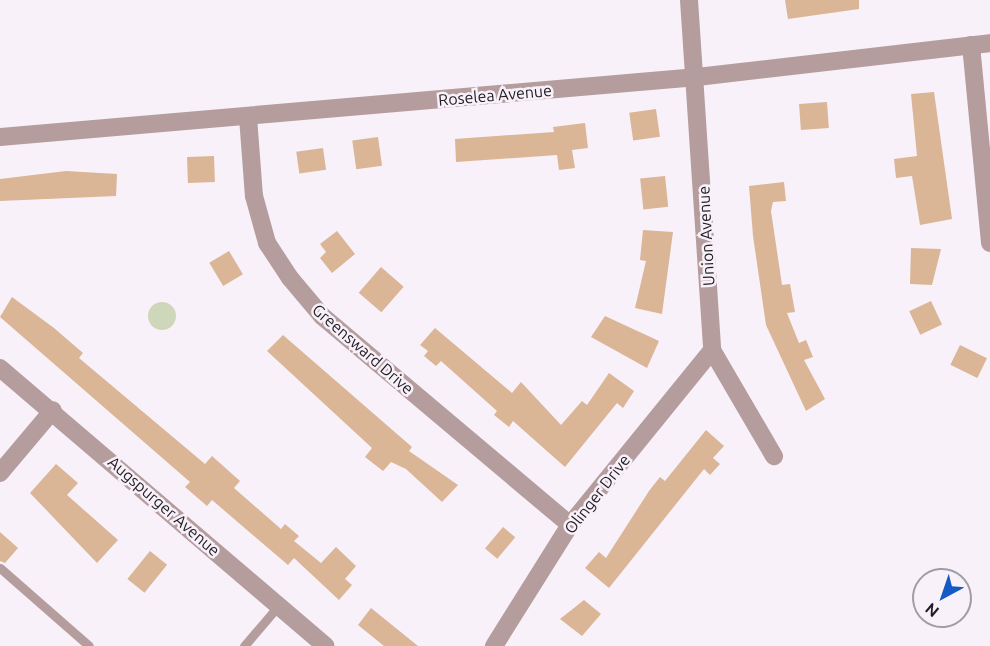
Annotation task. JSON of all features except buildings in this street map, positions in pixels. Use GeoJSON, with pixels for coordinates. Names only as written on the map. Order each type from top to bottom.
{"type":"FeatureCollection","features":[{"type":"Feature","properties":{"kind":"street","name":"Union Avenue"},"geometry":{"type":"LineString","coordinates":[[689,0],[698,77],[712,350],[774,456]]}},
{"type":"Feature","properties":{"kind":"street","name":"Roselea Avenue"},"geometry":{"type":"LineString","coordinates":[[0,137],[698,77],[990,43]]}},
{"type":"Feature","properties":{"kind":"street"},"geometry":{"type":"LineString","coordinates":[[971,45],[990,243]]}},
{"type":"Feature","properties":{"kind":"street","name":"Greensward Drive"},"geometry":{"type":"LineString","coordinates":[[248,117],[254,196],[267,243],[290,278],[322,316],[570,525]]}},
{"type":"Feature","properties":{"kind":"street","name":"Olinger Drive"},"geometry":{"type":"LineString","coordinates":[[494,646],[570,525],[712,350]]}},
{"type":"Feature","properties":{"kind":"street","name":"Augspurger Avenue"},"geometry":{"type":"LineString","coordinates":[[0,368],[53,410],[326,646]]}},
{"type":"Feature","properties":{"kind":"street"},"geometry":{"type":"LineString","coordinates":[[0,473],[53,410]]}},
{"type":"Feature","properties":{"kind":"lane"},"geometry":{"type":"LineString","coordinates":[[0,568],[89,646]]}},
{"type":"Feature","properties":{"kind":"lane"},"geometry":{"type":"LineString","coordinates":[[244,646],[279,605]]}},
{"type":"Feature","properties":{"kind":"green space"},"geometry":{"type":"Polygon","coordinates":[[[162,302],[172,306],[176,316],[172,326],[162,330],[152,326],[148,316],[152,306],[162,302]]]}}]}
